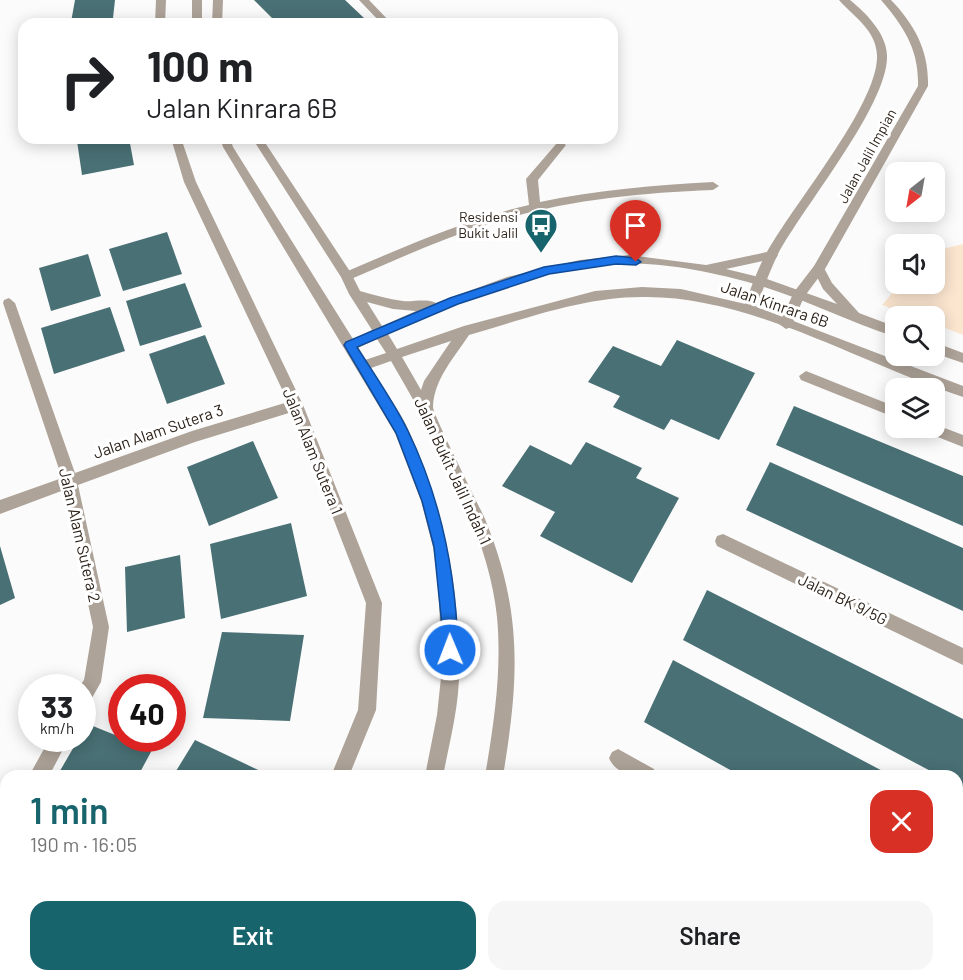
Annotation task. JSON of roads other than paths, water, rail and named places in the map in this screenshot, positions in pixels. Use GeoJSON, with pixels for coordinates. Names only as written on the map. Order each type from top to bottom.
{"type":"FeatureCollection","features":[{"type":"Feature","properties":{"kind":"street"},"geometry":{"type":"LineString","coordinates":[[160,18],[161,0]]}},
{"type":"Feature","properties":{"kind":"street"},"geometry":{"type":"LineString","coordinates":[[197,0],[197,18]]}},
{"type":"Feature","properties":{"kind":"street"},"geometry":{"type":"LineString","coordinates":[[217,18],[218,0]]}},
{"type":"Feature","properties":{"kind":"street"},"geometry":{"type":"LineString","coordinates":[[364,0],[381,18]]}},
{"type":"Feature","properties":{"kind":"street","name":"Jalan Jalil Impian"},"geometry":{"type":"LineString","coordinates":[[748,309],[772,255],[841,147],[881,77],[883,56],[871,24],[844,0]]}},
{"type":"Feature","properties":{"kind":"street","name":"Jalan Jalil Impian"},"geometry":{"type":"LineString","coordinates":[[786,324],[798,295],[819,269],[923,86],[925,66],[916,41],[899,13],[886,0]]}},
{"type":"Feature","properties":{"kind":"street","name":"Jalan Alam Sutera 1"},"geometry":{"type":"LineString","coordinates":[[178,144],[190,182],[296,405],[374,603],[367,710],[342,770]]}},
{"type":"Feature","properties":{"kind":"street","name":"Jalan Bukit Jalil Indah 1"},"geometry":{"type":"LineString","coordinates":[[228,144],[402,431],[429,501],[441,547],[450,615],[451,668],[446,715],[435,770]]}},
{"type":"Feature","properties":{"kind":"street","name":"Jalan Bukit Jalil Indah 1"},"geometry":{"type":"LineString","coordinates":[[261,144],[289,183],[347,276],[355,294],[426,409],[468,495],[494,563],[505,616],[507,662],[502,727],[495,770]]}},
{"type":"Feature","properties":{"kind":"street"},"geometry":{"type":"LineString","coordinates":[[535,206],[532,179],[561,145]]}},
{"type":"Feature","properties":{"kind":"street"},"geometry":{"type":"LineString","coordinates":[[347,276],[442,236],[535,206],[620,192],[713,186]]}},
{"type":"Feature","properties":{"kind":"street"},"geometry":{"type":"LineString","coordinates":[[703,270],[772,255]]}},
{"type":"Feature","properties":{"kind":"street","name":"Jalan Kinrara 6B"},"geometry":{"type":"LineString","coordinates":[[350,345],[454,301],[548,270],[616,260],[703,270],[761,281],[885,328]]}},
{"type":"Feature","properties":{"kind":"street"},"geometry":{"type":"LineString","coordinates":[[819,269],[826,286],[859,318]]}},
{"type":"Feature","properties":{"kind":"street","name":"Jalan Kinrara 6B"},"geometry":{"type":"LineString","coordinates":[[362,366],[464,331],[595,296],[620,293],[681,294],[748,309],[963,392]]}},
{"type":"Feature","properties":{"kind":"street"},"geometry":{"type":"LineString","coordinates":[[355,294],[412,308],[454,301]]}},
{"type":"Feature","properties":{"kind":"street","name":"Jalan Alam Sutera 2"},"geometry":{"type":"LineString","coordinates":[[9,303],[70,481],[101,627],[93,674]]}},
{"type":"Feature","properties":{"kind":"street"},"geometry":{"type":"LineString","coordinates":[[426,409],[429,386],[464,331]]}},
{"type":"Feature","properties":{"kind":"street"},"geometry":{"type":"LineString","coordinates":[[945,351],[963,358]]}},
{"type":"Feature","properties":{"kind":"street"},"geometry":{"type":"LineString","coordinates":[[806,376],[885,408]]}},
{"type":"Feature","properties":{"kind":"street","name":"Jalan Alam Sutera 3"},"geometry":{"type":"LineString","coordinates":[[0,507],[192,437],[296,405]]}},
{"type":"Feature","properties":{"kind":"street"},"geometry":{"type":"LineString","coordinates":[[945,434],[963,441]]}},
{"type":"Feature","properties":{"kind":"street","name":"Jalan BK 9/5G"},"geometry":{"type":"LineString","coordinates":[[723,541],[963,657]]}},
{"type":"Feature","properties":{"kind":"street"},"geometry":{"type":"LineString","coordinates":[[41,770],[52,752]]}},
{"type":"Feature","properties":{"kind":"street"},"geometry":{"type":"LineString","coordinates":[[618,758],[637,770]]}},
{"type":"Feature","properties":{"kind":"place","name":"Residensi Bukit Jalil"},"geometry":{"type":"Point","coordinates":[541,254]}}]}
